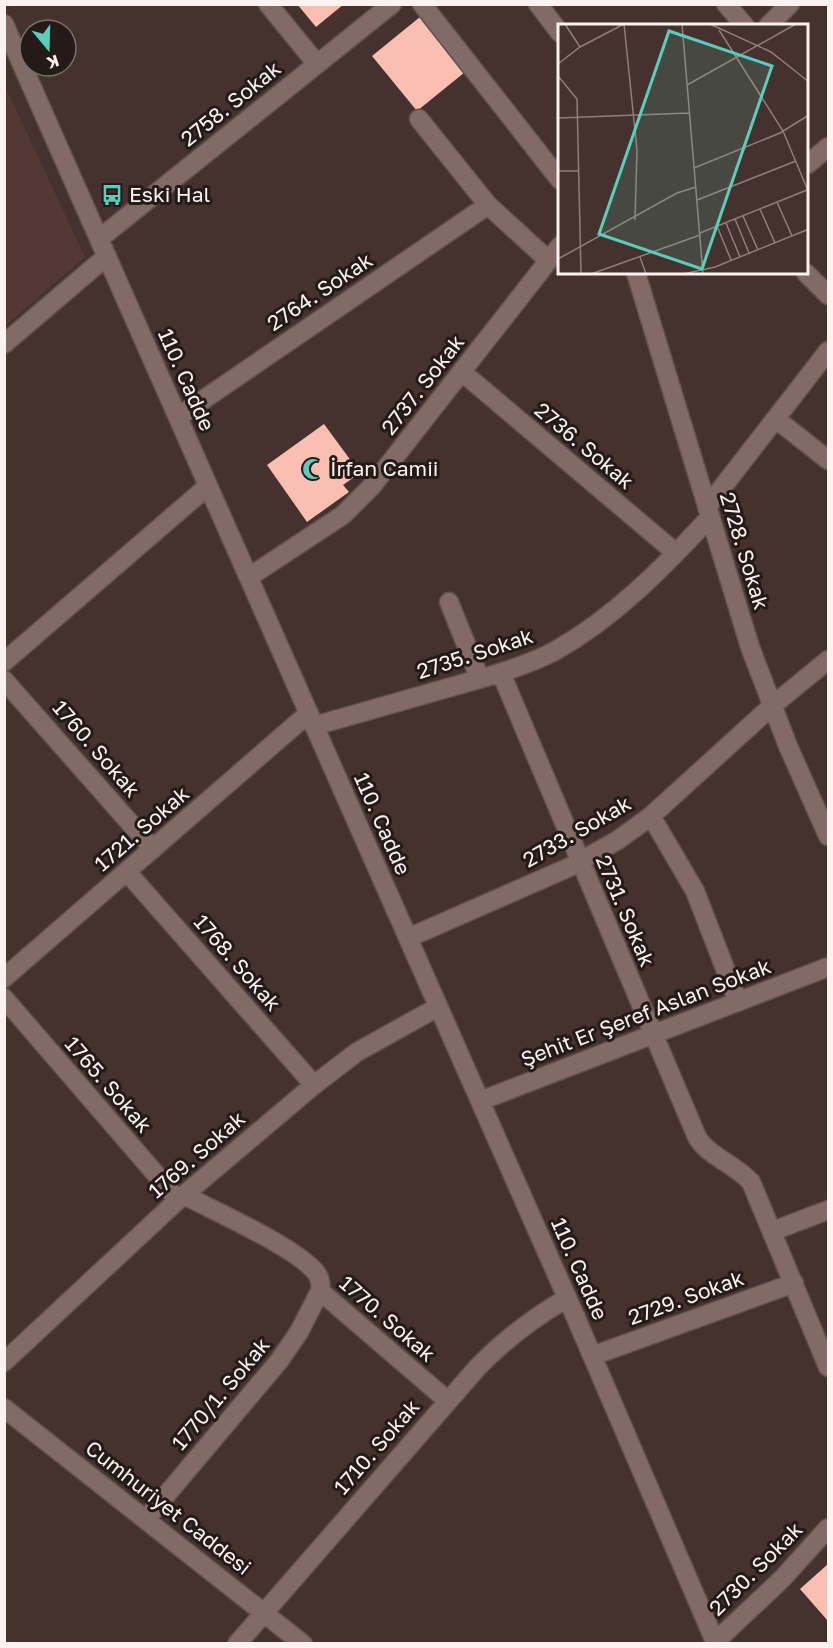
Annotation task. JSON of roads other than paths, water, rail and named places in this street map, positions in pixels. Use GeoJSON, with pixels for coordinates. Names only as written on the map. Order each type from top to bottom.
{"type":"FeatureCollection","features":[{"type":"Feature","properties":{"kind":"street"},"geometry":{"type":"LineString","coordinates":[[268,4],[317,64]]}},
{"type":"Feature","properties":{"kind":"street","name":"2758. Sokak"},"geometry":{"type":"LineString","coordinates":[[99,239],[392,4]]}},
{"type":"Feature","properties":{"kind":"street"},"geometry":{"type":"LineString","coordinates":[[422,4],[558,177]]}},
{"type":"Feature","properties":{"kind":"street"},"geometry":{"type":"LineString","coordinates":[[538,4],[558,30]]}},
{"type":"Feature","properties":{"kind":"street"},"geometry":{"type":"LineString","coordinates":[[726,4],[743,24]]}},
{"type":"Feature","properties":{"kind":"street"},"geometry":{"type":"LineString","coordinates":[[770,24],[790,4]]}},
{"type":"Feature","properties":{"kind":"street","name":"110. Cadde"},"geometry":{"type":"LineString","coordinates":[[4,24],[567,1298],[716,1643]]}},
{"type":"Feature","properties":{"kind":"street"},"geometry":{"type":"LineString","coordinates":[[419,119],[488,205],[554,253]]}},
{"type":"Feature","properties":{"kind":"street"},"geometry":{"type":"LineString","coordinates":[[809,162],[828,147]]}},
{"type":"Feature","properties":{"kind":"street","name":"2764. Sokak"},"geometry":{"type":"LineString","coordinates":[[178,417],[488,205]]}},
{"type":"Feature","properties":{"kind":"street","name":"2737. Sokak"},"geometry":{"type":"LineString","coordinates":[[249,577],[327,527],[358,501],[554,253]]}},
{"type":"Feature","properties":{"kind":"street"},"geometry":{"type":"LineString","coordinates":[[4,344],[107,256]]}},
{"type":"Feature","properties":{"kind":"street","name":"2728. Sokak"},"geometry":{"type":"LineString","coordinates":[[636,274],[750,647],[772,706],[828,836]]}},
{"type":"Feature","properties":{"kind":"street"},"geometry":{"type":"LineString","coordinates":[[807,274],[828,295]]}},
{"type":"Feature","properties":{"kind":"street","name":"2735. Sokak"},"geometry":{"type":"LineString","coordinates":[[311,720],[501,673],[554,651],[582,634],[614,611],[676,553],[828,351]]}},
{"type":"Feature","properties":{"kind":"street","name":"2736. Sokak"},"geometry":{"type":"LineString","coordinates":[[462,372],[676,553]]}},
{"type":"Feature","properties":{"kind":"street"},"geometry":{"type":"LineString","coordinates":[[776,418],[828,460]]}},
{"type":"Feature","properties":{"kind":"street"},"geometry":{"type":"LineString","coordinates":[[4,662],[208,486]]}},
{"type":"Feature","properties":{"kind":"street"},"geometry":{"type":"LineString","coordinates":[[449,602],[480,679]]}},
{"type":"Feature","properties":{"kind":"street","name":"2733. Sokak"},"geometry":{"type":"LineString","coordinates":[[408,938],[580,861],[618,840],[651,816],[772,706],[828,660]]}},
{"type":"Feature","properties":{"kind":"street","name":"2731. Sokak"},"geometry":{"type":"LineString","coordinates":[[501,673],[652,1034],[700,1142],[740,1170],[751,1182],[828,1367]]}},
{"type":"Feature","properties":{"kind":"street","name":"1760. Sokak"},"geometry":{"type":"LineString","coordinates":[[4,680],[153,849]]}},
{"type":"Feature","properties":{"kind":"street","name":"1721. Sokak"},"geometry":{"type":"LineString","coordinates":[[4,978],[153,849],[311,720]]}},
{"type":"Feature","properties":{"kind":"street"},"geometry":{"type":"LineString","coordinates":[[651,816],[695,891],[738,1002]]}},
{"type":"Feature","properties":{"kind":"street","name":"1768. Sokak"},"geometry":{"type":"LineString","coordinates":[[127,872],[314,1084]]}},
{"type":"Feature","properties":{"kind":"street","name":"Şehit Er Şeref Aslan Sokak"},"geometry":{"type":"LineString","coordinates":[[480,1101],[828,967]]}},
{"type":"Feature","properties":{"kind":"street","name":"1765. Sokak"},"geometry":{"type":"LineString","coordinates":[[4,998],[181,1198]]}},
{"type":"Feature","properties":{"kind":"street","name":"1769. Sokak"},"geometry":{"type":"LineString","coordinates":[[4,1362],[181,1198],[314,1084],[364,1048],[438,1007]]}},
{"type":"Feature","properties":{"kind":"street","name":"1770. Sokak"},"geometry":{"type":"LineString","coordinates":[[181,1198],[303,1259],[318,1276],[321,1284],[320,1291],[448,1401]]}},
{"type":"Feature","properties":{"kind":"street"},"geometry":{"type":"LineString","coordinates":[[773,1231],[828,1210]]}},
{"type":"Feature","properties":{"kind":"street","name":"2729. Sokak"},"geometry":{"type":"LineString","coordinates":[[592,1356],[794,1283]]}},
{"type":"Feature","properties":{"kind":"street","name":"1770/1. Sokak"},"geometry":{"type":"LineString","coordinates":[[146,1519],[279,1361],[299,1332],[320,1291]]}},
{"type":"Feature","properties":{"kind":"street","name":"1710. Sokak"},"geometry":{"type":"LineString","coordinates":[[237,1644],[498,1346],[519,1329],[567,1298]]}},
{"type":"Feature","properties":{"kind":"street","name":"Cumhuriyet Caddesi"},"geometry":{"type":"LineString","coordinates":[[4,1408],[303,1644]]}},
{"type":"Feature","properties":{"kind":"street","name":"2730. Sokak"},"geometry":{"type":"LineString","coordinates":[[716,1643],[782,1578],[828,1528]]}},
{"type":"Feature","properties":{"kind":"place","name":"Eski Hal"},"geometry":{"type":"Point","coordinates":[112,195]}},
{"type":"Feature","properties":{"kind":"place","name":"İrfan Camii"},"geometry":{"type":"Point","coordinates":[313,469]}}]}
